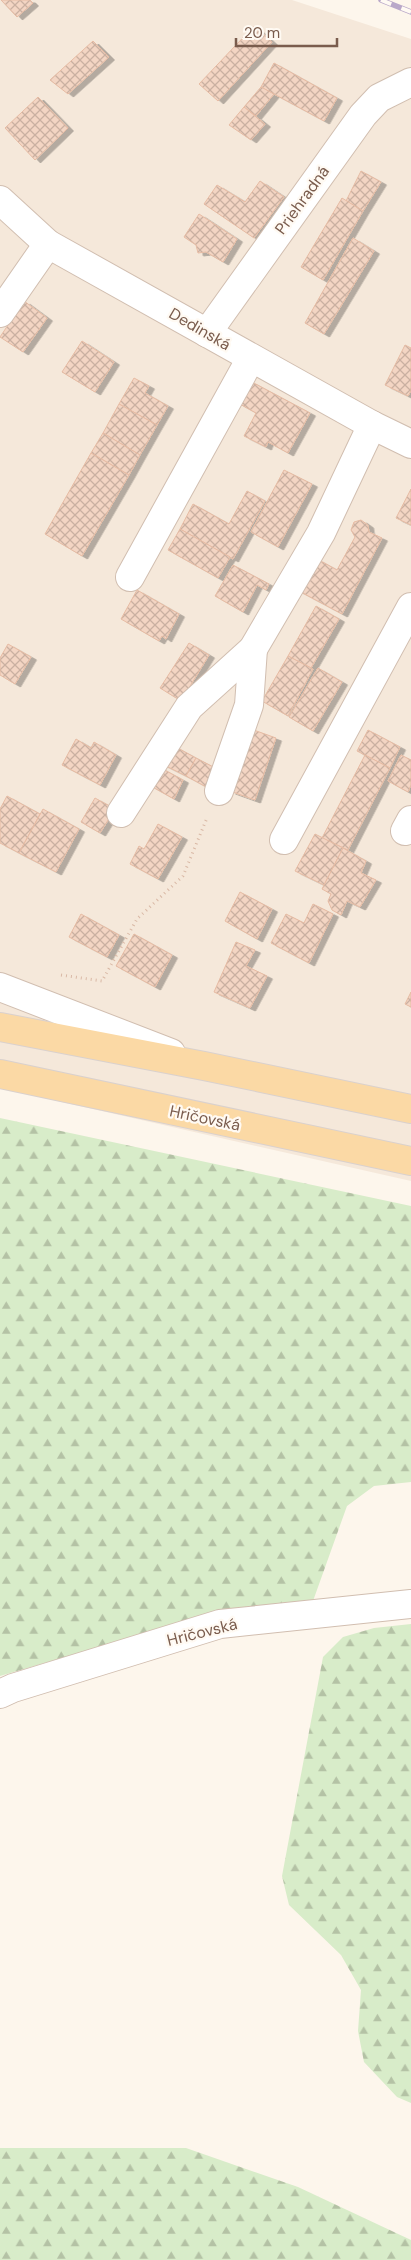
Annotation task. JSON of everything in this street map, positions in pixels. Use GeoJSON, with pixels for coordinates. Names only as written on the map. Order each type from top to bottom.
{"type":"FeatureCollection","features":[{"type":"Feature","properties":{"kind":"main road"},"geometry":{"type":"LineString","coordinates":[[0,1027],[204,1066],[411,1109]]}},
{"type":"Feature","properties":{"kind":"main road","name":"Hričovská"},"geometry":{"type":"LineString","coordinates":[[0,1074],[411,1161]]}},
{"type":"Feature","properties":{"kind":"street","name":"Priehradná"},"geometry":{"type":"LineString","coordinates":[[207,333],[363,115],[385,95],[411,82]]}},
{"type":"Feature","properties":{"kind":"street","name":"Dedinská"},"geometry":{"type":"LineString","coordinates":[[0,200],[48,244],[250,358],[372,425],[411,444]]}},
{"type":"Feature","properties":{"kind":"street"},"geometry":{"type":"LineString","coordinates":[[0,312],[48,244]]}},
{"type":"Feature","properties":{"kind":"street"},"geometry":{"type":"LineString","coordinates":[[130,577],[250,358]]}},
{"type":"Feature","properties":{"kind":"street"},"geometry":{"type":"LineString","coordinates":[[121,813],[189,707],[253,649],[321,533],[372,425]]}},
{"type":"Feature","properties":{"kind":"street"},"geometry":{"type":"LineString","coordinates":[[284,840],[411,607]]}},
{"type":"Feature","properties":{"kind":"street"},"geometry":{"type":"LineString","coordinates":[[219,791],[249,706],[253,649]]}},
{"type":"Feature","properties":{"kind":"street"},"geometry":{"type":"LineString","coordinates":[[0,987],[204,1066]]}},
{"type":"Feature","properties":{"kind":"street","name":"Hričovská"},"geometry":{"type":"LineString","coordinates":[[0,1694],[220,1624],[411,1604]]}},
{"type":"Feature","properties":{"kind":"path"},"geometry":{"type":"LineString","coordinates":[[58,974],[102,982],[137,919],[183,876],[219,791]]}},
{"type":"Feature","properties":{"kind":"shaded area"},"geometry":{"type":"Polygon","coordinates":[[[0,0],[292,0],[411,39],[411,1181],[0,1088],[0,0]]]}},
{"type":"Feature","properties":{"kind":"green space"},"geometry":{"type":"Polygon","coordinates":[[[0,1118],[411,1206],[411,1482],[374,1486],[347,1506],[313,1601],[219,1612],[0,1676],[0,1118]]]}},
{"type":"Feature","properties":{"kind":"green space"},"geometry":{"type":"Polygon","coordinates":[[[411,1624],[411,2103],[397,2097],[364,2062],[358,2031],[361,1990],[341,1955],[289,1905],[282,1876],[323,1657],[343,1637],[374,1628],[411,1624]]]}},
{"type":"Feature","properties":{"kind":"green space"},"geometry":{"type":"Polygon","coordinates":[[[0,2148],[186,2148],[298,2187],[411,2240],[411,2260],[0,2260],[0,2148]]]}},
{"type":"Feature","properties":{"kind":"building"},"geometry":{"type":"Polygon","coordinates":[[[1,0],[30,0],[33,3],[17,17],[1,0]]]}},
{"type":"Feature","properties":{"kind":"building"},"geometry":{"type":"Polygon","coordinates":[[[254,26],[272,42],[218,101],[199,84],[254,26]]]}},
{"type":"Feature","properties":{"kind":"building"},"geometry":{"type":"Polygon","coordinates":[[[93,41],[109,57],[68,94],[50,80],[93,41]]]}},
{"type":"Feature","properties":{"kind":"building"},"geometry":{"type":"Polygon","coordinates":[[[274,63],[337,98],[324,121],[261,87],[274,63]]]}},
{"type":"Feature","properties":{"kind":"building"},"geometry":{"type":"Polygon","coordinates":[[[261,87],[274,94],[256,116],[244,107],[261,87]]]}},
{"type":"Feature","properties":{"kind":"building"},"geometry":{"type":"Polygon","coordinates":[[[38,97],[68,128],[35,160],[5,128],[38,97]]]}},
{"type":"Feature","properties":{"kind":"building"},"geometry":{"type":"Polygon","coordinates":[[[244,107],[265,124],[251,140],[229,125],[244,107]]]}},
{"type":"Feature","properties":{"kind":"building"},"geometry":{"type":"Polygon","coordinates":[[[361,171],[381,182],[363,211],[346,201],[361,171]]]}},
{"type":"Feature","properties":{"kind":"building"},"geometry":{"type":"Polygon","coordinates":[[[260,181],[284,197],[254,238],[204,204],[217,185],[245,202],[260,181]]]}},
{"type":"Feature","properties":{"kind":"building"},"geometry":{"type":"Polygon","coordinates":[[[342,198],[363,211],[323,280],[301,267],[342,198]]]}},
{"type":"Feature","properties":{"kind":"building"},"geometry":{"type":"Polygon","coordinates":[[[199,214],[237,239],[223,262],[206,252],[198,253],[196,245],[184,237],[199,214]]]}},
{"type":"Feature","properties":{"kind":"building"},"geometry":{"type":"Polygon","coordinates":[[[353,238],[374,251],[324,334],[305,323],[353,238]]]}},
{"type":"Feature","properties":{"kind":"building"},"geometry":{"type":"Polygon","coordinates":[[[24,301],[47,318],[23,352],[0,337],[24,301]]]}},
{"type":"Feature","properties":{"kind":"building"},"geometry":{"type":"Polygon","coordinates":[[[82,341],[114,362],[95,392],[62,372],[82,341]]]}},
{"type":"Feature","properties":{"kind":"building"},"geometry":{"type":"Polygon","coordinates":[[[405,345],[411,348],[411,391],[408,396],[385,385],[405,345]]]}},
{"type":"Feature","properties":{"kind":"building"},"geometry":{"type":"Polygon","coordinates":[[[134,378],[149,386],[145,393],[168,406],[157,425],[119,404],[134,378]]]}},
{"type":"Feature","properties":{"kind":"building"},"geometry":{"type":"Polygon","coordinates":[[[250,381],[310,413],[288,453],[268,442],[266,447],[244,436],[256,413],[238,403],[250,381]]]}},
{"type":"Feature","properties":{"kind":"building"},"geometry":{"type":"Polygon","coordinates":[[[119,404],[157,425],[140,455],[103,433],[119,404]]]}},
{"type":"Feature","properties":{"kind":"building"},"geometry":{"type":"Polygon","coordinates":[[[103,433],[140,455],[129,475],[91,453],[103,433]]]}},
{"type":"Feature","properties":{"kind":"building"},"geometry":{"type":"Polygon","coordinates":[[[91,453],[129,475],[82,556],[45,534],[91,453]]]}},
{"type":"Feature","properties":{"kind":"building"},"geometry":{"type":"Polygon","coordinates":[[[284,470],[312,484],[278,547],[251,532],[284,470]]]}},
{"type":"Feature","properties":{"kind":"building"},"geometry":{"type":"Polygon","coordinates":[[[411,489],[411,525],[396,518],[411,489]]]}},
{"type":"Feature","properties":{"kind":"building"},"geometry":{"type":"Polygon","coordinates":[[[247,491],[265,501],[233,559],[180,529],[193,504],[229,524],[247,491]]]}},
{"type":"Feature","properties":{"kind":"building"},"geometry":{"type":"Polygon","coordinates":[[[361,520],[368,525],[369,532],[382,538],[342,614],[297,590],[317,559],[337,570],[355,537],[351,530],[354,522],[361,520]]]}},
{"type":"Feature","properties":{"kind":"building"},"geometry":{"type":"Polygon","coordinates":[[[180,529],[230,557],[218,578],[168,550],[180,529]]]}},
{"type":"Feature","properties":{"kind":"building"},"geometry":{"type":"Polygon","coordinates":[[[233,565],[269,584],[266,590],[257,585],[243,612],[215,596],[233,565]]]}},
{"type":"Feature","properties":{"kind":"building"},"geometry":{"type":"Polygon","coordinates":[[[137,590],[179,614],[166,639],[162,636],[159,641],[121,619],[137,590]]]}},
{"type":"Feature","properties":{"kind":"building"},"geometry":{"type":"Polygon","coordinates":[[[316,606],[339,619],[311,668],[288,656],[316,606]]]}},
{"type":"Feature","properties":{"kind":"building"},"geometry":{"type":"Polygon","coordinates":[[[189,643],[209,655],[181,701],[160,688],[189,643]]]}},
{"type":"Feature","properties":{"kind":"building"},"geometry":{"type":"Polygon","coordinates":[[[8,644],[31,657],[15,684],[0,675],[0,658],[8,644]]]}},
{"type":"Feature","properties":{"kind":"building"},"geometry":{"type":"Polygon","coordinates":[[[288,656],[313,669],[288,716],[262,701],[288,656]]]}},
{"type":"Feature","properties":{"kind":"building"},"geometry":{"type":"Polygon","coordinates":[[[318,668],[342,682],[313,731],[289,717],[318,668]]]}},
{"type":"Feature","properties":{"kind":"building"},"geometry":{"type":"Polygon","coordinates":[[[251,729],[276,738],[255,800],[230,791],[251,729]]]}},
{"type":"Feature","properties":{"kind":"building"},"geometry":{"type":"Polygon","coordinates":[[[368,730],[400,747],[390,768],[357,751],[368,730]]]}},
{"type":"Feature","properties":{"kind":"building"},"geometry":{"type":"Polygon","coordinates":[[[76,739],[91,748],[94,742],[116,755],[100,785],[62,765],[76,739]]]}},
{"type":"Feature","properties":{"kind":"building"},"geometry":{"type":"Polygon","coordinates":[[[172,745],[196,758],[186,776],[162,764],[172,745]]]}},
{"type":"Feature","properties":{"kind":"building"},"geometry":{"type":"Polygon","coordinates":[[[365,755],[390,768],[348,850],[322,838],[365,755]]]}},
{"type":"Feature","properties":{"kind":"building"},"geometry":{"type":"Polygon","coordinates":[[[401,755],[411,760],[411,785],[408,792],[388,781],[401,755]]]}},
{"type":"Feature","properties":{"kind":"building"},"geometry":{"type":"Polygon","coordinates":[[[196,758],[219,770],[210,789],[186,776],[196,758]]]}},
{"type":"Feature","properties":{"kind":"building"},"geometry":{"type":"Polygon","coordinates":[[[159,767],[183,780],[174,799],[149,785],[159,767]]]}},
{"type":"Feature","properties":{"kind":"building"},"geometry":{"type":"Polygon","coordinates":[[[7,796],[40,814],[19,853],[0,843],[0,809],[7,796]]]}},
{"type":"Feature","properties":{"kind":"building"},"geometry":{"type":"Polygon","coordinates":[[[95,798],[115,809],[100,833],[81,822],[95,798]]]}},
{"type":"Feature","properties":{"kind":"building"},"geometry":{"type":"Polygon","coordinates":[[[43,809],[79,829],[56,872],[19,853],[43,809]]]}},
{"type":"Feature","properties":{"kind":"building"},"geometry":{"type":"Polygon","coordinates":[[[158,824],[182,837],[158,879],[130,864],[139,846],[144,849],[158,824]]]}},
{"type":"Feature","properties":{"kind":"building"},"geometry":{"type":"Polygon","coordinates":[[[315,834],[343,848],[324,885],[295,871],[315,834]]]}},
{"type":"Feature","properties":{"kind":"building"},"geometry":{"type":"Polygon","coordinates":[[[343,848],[366,861],[361,873],[376,880],[360,907],[347,901],[341,915],[332,910],[328,901],[331,894],[322,889],[343,848]]]}},
{"type":"Feature","properties":{"kind":"building"},"geometry":{"type":"Polygon","coordinates":[[[240,892],[272,909],[257,939],[225,921],[240,892]]]}},
{"type":"Feature","properties":{"kind":"building"},"geometry":{"type":"Polygon","coordinates":[[[313,904],[333,914],[309,963],[271,943],[286,914],[304,923],[313,904]]]}},
{"type":"Feature","properties":{"kind":"building"},"geometry":{"type":"Polygon","coordinates":[[[81,914],[119,935],[107,957],[69,937],[81,914]]]}},
{"type":"Feature","properties":{"kind":"building"},"geometry":{"type":"Polygon","coordinates":[[[134,934],[172,955],[155,987],[116,966],[134,934]]]}},
{"type":"Feature","properties":{"kind":"building"},"geometry":{"type":"Polygon","coordinates":[[[236,942],[255,950],[246,966],[267,976],[250,1008],[214,992],[236,942]]]}},
{"type":"Feature","properties":{"kind":"building"},"geometry":{"type":"Polygon","coordinates":[[[411,992],[411,1007],[405,1004],[411,992]]]}},
{"type":"Feature","properties":{"kind":"railway"},"geometry":{"type":"LineString","coordinates":[[381,0],[411,12]]}}]}
